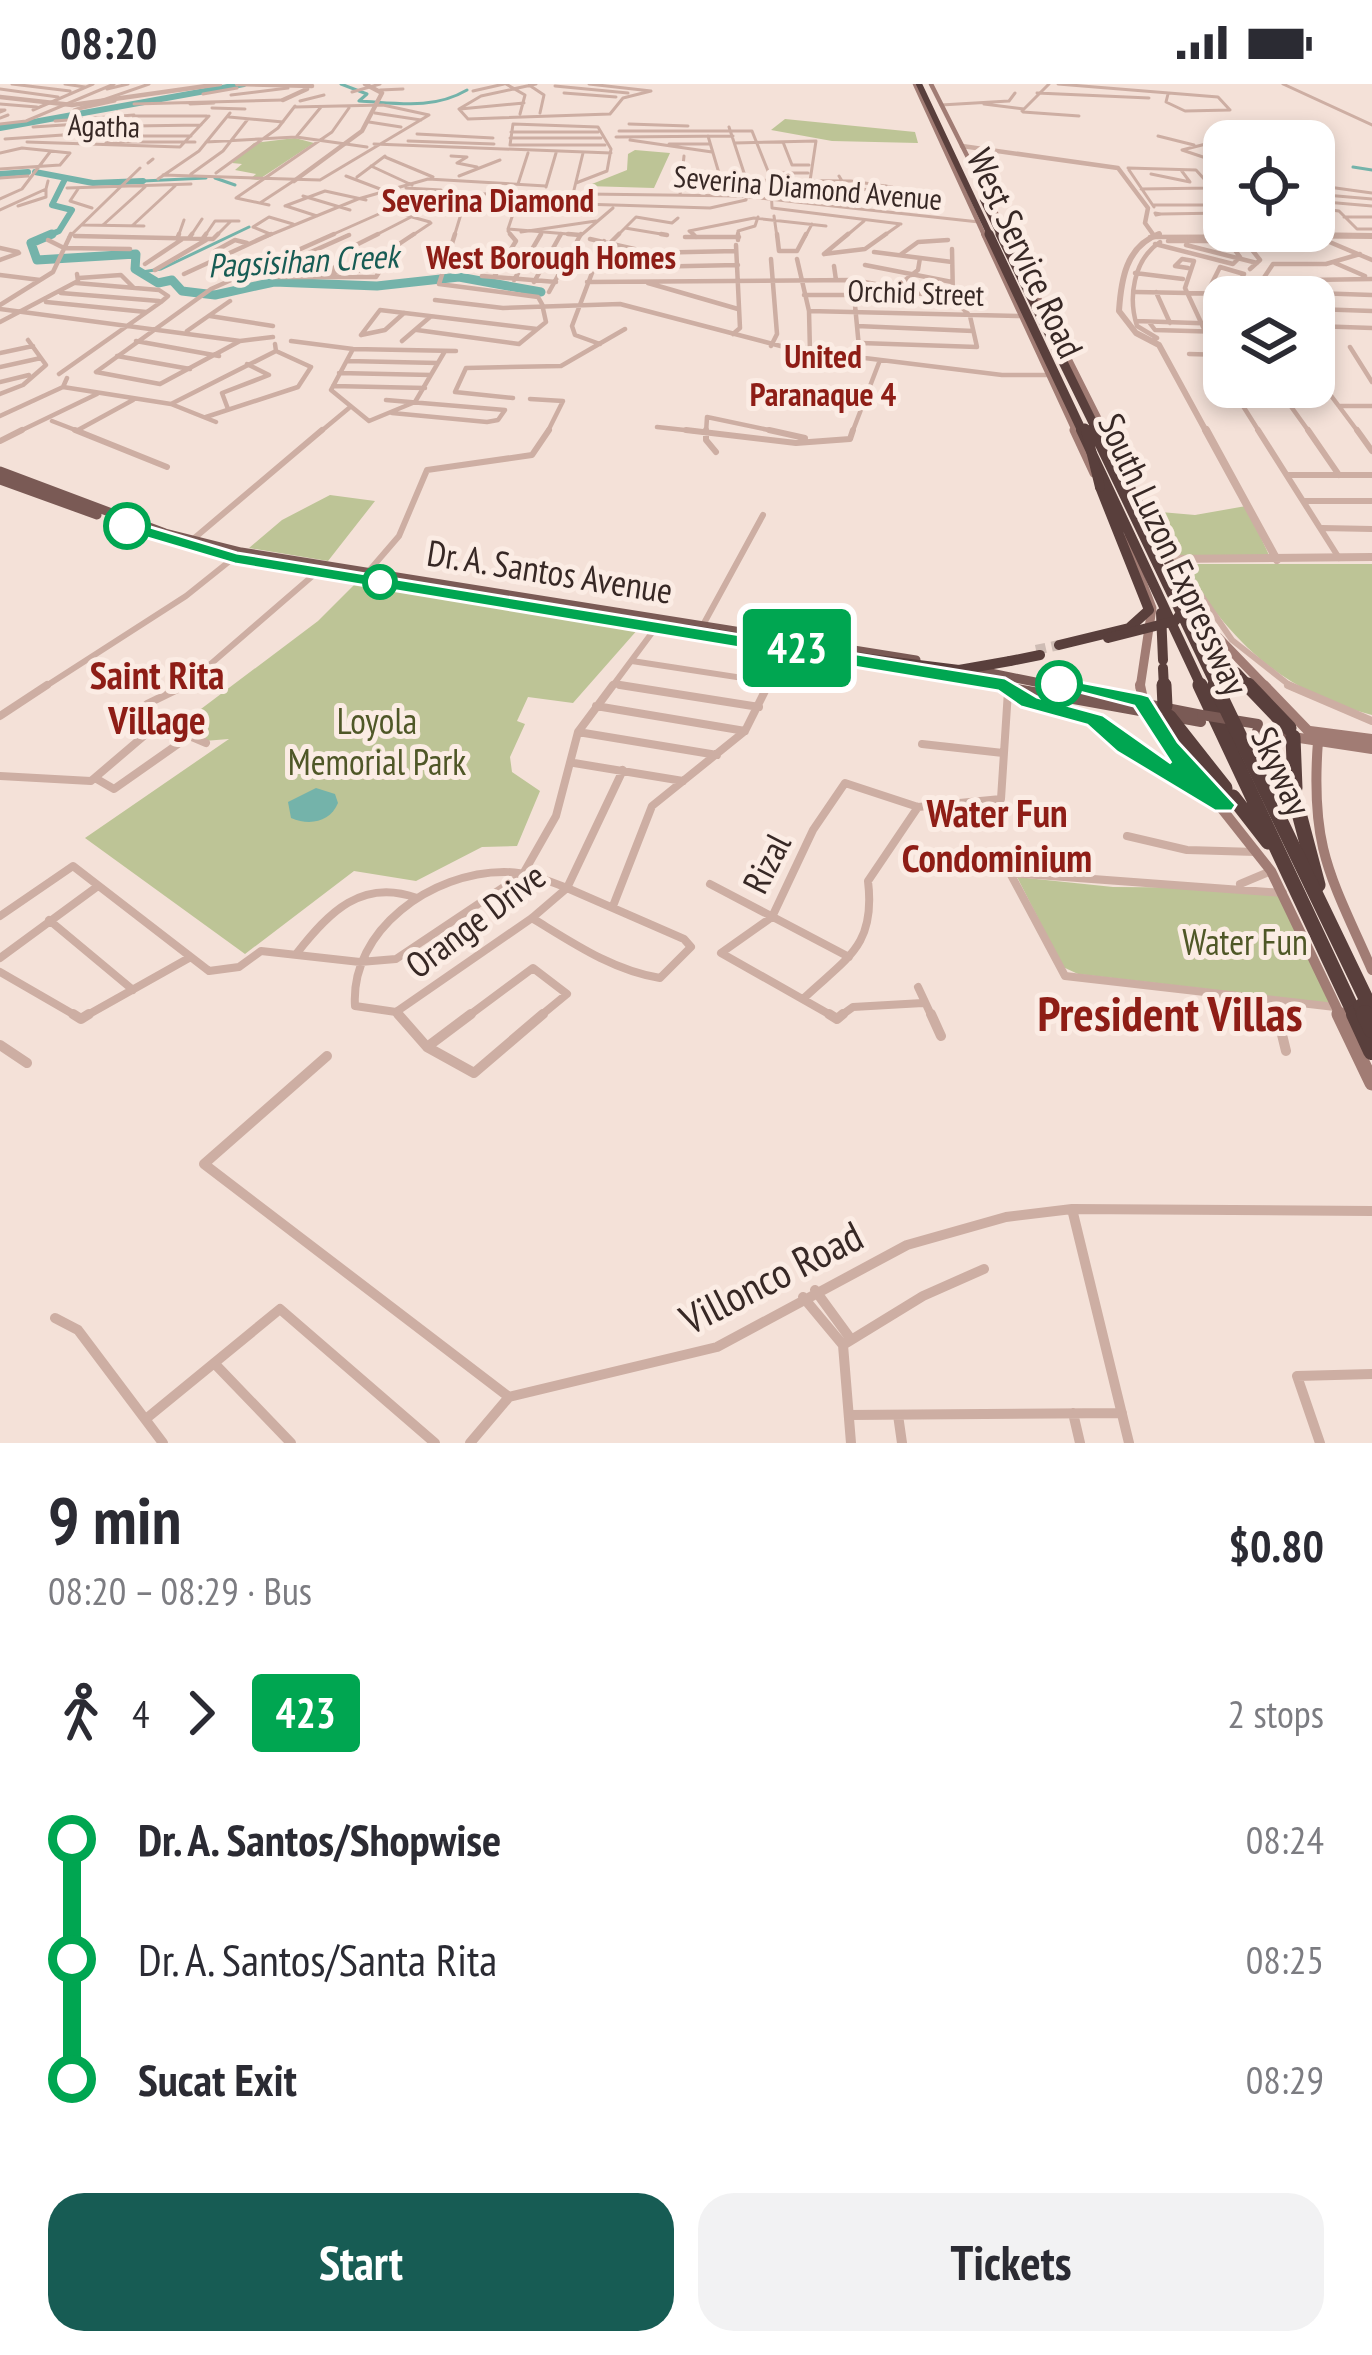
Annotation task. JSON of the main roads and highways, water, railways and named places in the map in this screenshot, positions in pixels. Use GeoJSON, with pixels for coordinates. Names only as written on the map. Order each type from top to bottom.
{"type":"FeatureCollection","features":[{"type":"Feature","properties":{"kind":"highway","name":"Skyway"},"geometry":{"type":"LineString","coordinates":[[923,84],[1372,1011]]}},
{"type":"Feature","properties":{"kind":"highway","name":"South Luzon Expressway"},"geometry":{"type":"LineString","coordinates":[[923,84],[1291,893],[1372,1052]]}},
{"type":"Feature","properties":{"kind":"highway","name":"South Luzon Expressway"},"geometry":{"type":"LineString","coordinates":[[923,84],[1372,999]]}},
{"type":"Feature","properties":{"kind":"highway","name":"Skyway"},"geometry":{"type":"LineString","coordinates":[[1089,428],[1372,1029]]}},
{"type":"Feature","properties":{"kind":"highway"},"geometry":{"type":"LineString","coordinates":[[1089,428],[1107,438],[1190,602],[1175,621],[1061,648],[1129,628],[1149,610],[1094,471],[1089,428]]}},
{"type":"Feature","properties":{"kind":"highway"},"geometry":{"type":"LineString","coordinates":[[1152,579],[1161,610],[1167,712],[1227,796],[1274,849],[1291,893]]}},
{"type":"Feature","properties":{"kind":"highway"},"geometry":{"type":"LineString","coordinates":[[1179,598],[1291,732],[1295,793],[1320,890]]}},
{"type":"Feature","properties":{"kind":"highway"},"geometry":{"type":"LineString","coordinates":[[727,628],[870,658]]}},
{"type":"Feature","properties":{"kind":"highway"},"geometry":{"type":"LineString","coordinates":[[684,629],[959,670],[1038,653]]}},
{"type":"Feature","properties":{"kind":"main road"},"geometry":{"type":"LineString","coordinates":[[923,84],[941,105],[1209,628],[1315,736],[1312,806],[1319,850],[1372,970]]}},
{"type":"Feature","properties":{"kind":"main road","name":"West Service Road"},"geometry":{"type":"LineString","coordinates":[[923,84],[978,222],[1150,594],[1144,707]]}},
{"type":"Feature","properties":{"kind":"main road","name":"Dr. A. Santos Avenue"},"geometry":{"type":"LineString","coordinates":[[0,476],[188,544],[238,555],[727,628],[1202,719],[1372,744]]}},
{"type":"Feature","properties":{"kind":"main road","name":"Dr. A. Santos Avenue"},"geometry":{"type":"LineString","coordinates":[[322,569],[787,646],[1006,688],[1114,701]]}},
{"type":"Feature","properties":{"kind":"main road"},"geometry":{"type":"LineString","coordinates":[[1144,707],[1227,796],[1259,853],[1291,893],[1372,1083]]}},
{"type":"Feature","properties":{"kind":"water"},"geometry":{"type":"Polygon","coordinates":[[[316,788],[335,794],[338,803],[330,814],[319,821],[291,818],[288,802],[316,788]]]}},
{"type":"Feature","properties":{"kind":"waterway","name":"Pagsisihan Creek"},"geometry":{"type":"LineString","coordinates":[[0,128],[244,84]]}},
{"type":"Feature","properties":{"kind":"waterway","name":"Pagsisihan Creek"},"geometry":{"type":"LineString","coordinates":[[341,84],[367,94],[359,101],[401,104],[428,103],[467,90]]}},
{"type":"Feature","properties":{"kind":"waterway"},"geometry":{"type":"LineString","coordinates":[[1353,167],[1372,170]]}},
{"type":"Feature","properties":{"kind":"waterway","name":"Pagsisihan Creek"},"geometry":{"type":"LineString","coordinates":[[0,174],[28,172]]}},
{"type":"Feature","properties":{"kind":"waterway","name":"Pagsisihan Creek"},"geometry":{"type":"LineString","coordinates":[[35,172],[93,183],[143,181]]}},
{"type":"Feature","properties":{"kind":"waterway","name":"Pagsisihan Creek"},"geometry":{"type":"LineString","coordinates":[[143,181],[206,178]]}},
{"type":"Feature","properties":{"kind":"waterway","name":"Pagsisihan Creek"},"geometry":{"type":"LineString","coordinates":[[215,178],[235,185]]}},
{"type":"Feature","properties":{"kind":"waterway","name":"Pagsisihan Creek"},"geometry":{"type":"LineString","coordinates":[[65,179],[52,205],[72,210],[59,231],[31,243],[37,260],[136,254],[135,269],[158,283],[172,280],[182,291],[215,295],[274,282],[377,286],[459,277],[541,292]]}},
{"type":"Feature","properties":{"kind":"waterway","name":"Pagsisihan Creek"},"geometry":{"type":"LineString","coordinates":[[142,272],[161,269],[249,227]]}},
{"type":"Feature","properties":{"kind":"tunnel"},"geometry":{"type":"LineString","coordinates":[[1036,650],[1059,645]]}},
{"type":"Feature","properties":{"kind":"district","name":"Severina Diamond"},"geometry":{"type":"Point","coordinates":[488,199]}},
{"type":"Feature","properties":{"kind":"district","name":"West Borough Homes"},"geometry":{"type":"Point","coordinates":[551,256]}},
{"type":"Feature","properties":{"kind":"district","name":"United Paranaque 4"},"geometry":{"type":"Point","coordinates":[823,374]}},
{"type":"Feature","properties":{"kind":"district","name":"Saint Rita Village"},"geometry":{"type":"Point","coordinates":[157,696]}},
{"type":"Feature","properties":{"kind":"district","name":"Water Fun Condominium"},"geometry":{"type":"Point","coordinates":[997,834]}},
{"type":"Feature","properties":{"kind":"district","name":"President Villas"},"geometry":{"type":"Point","coordinates":[1170,1013]}},
{"type":"Feature","properties":{"kind":"park label","name":"Loyola Memorial Park"},"geometry":{"type":"Point","coordinates":[377,740]}},
{"type":"Feature","properties":{"kind":"park label","name":"Water Fun"},"geometry":{"type":"Point","coordinates":[1245,941]}}]}
